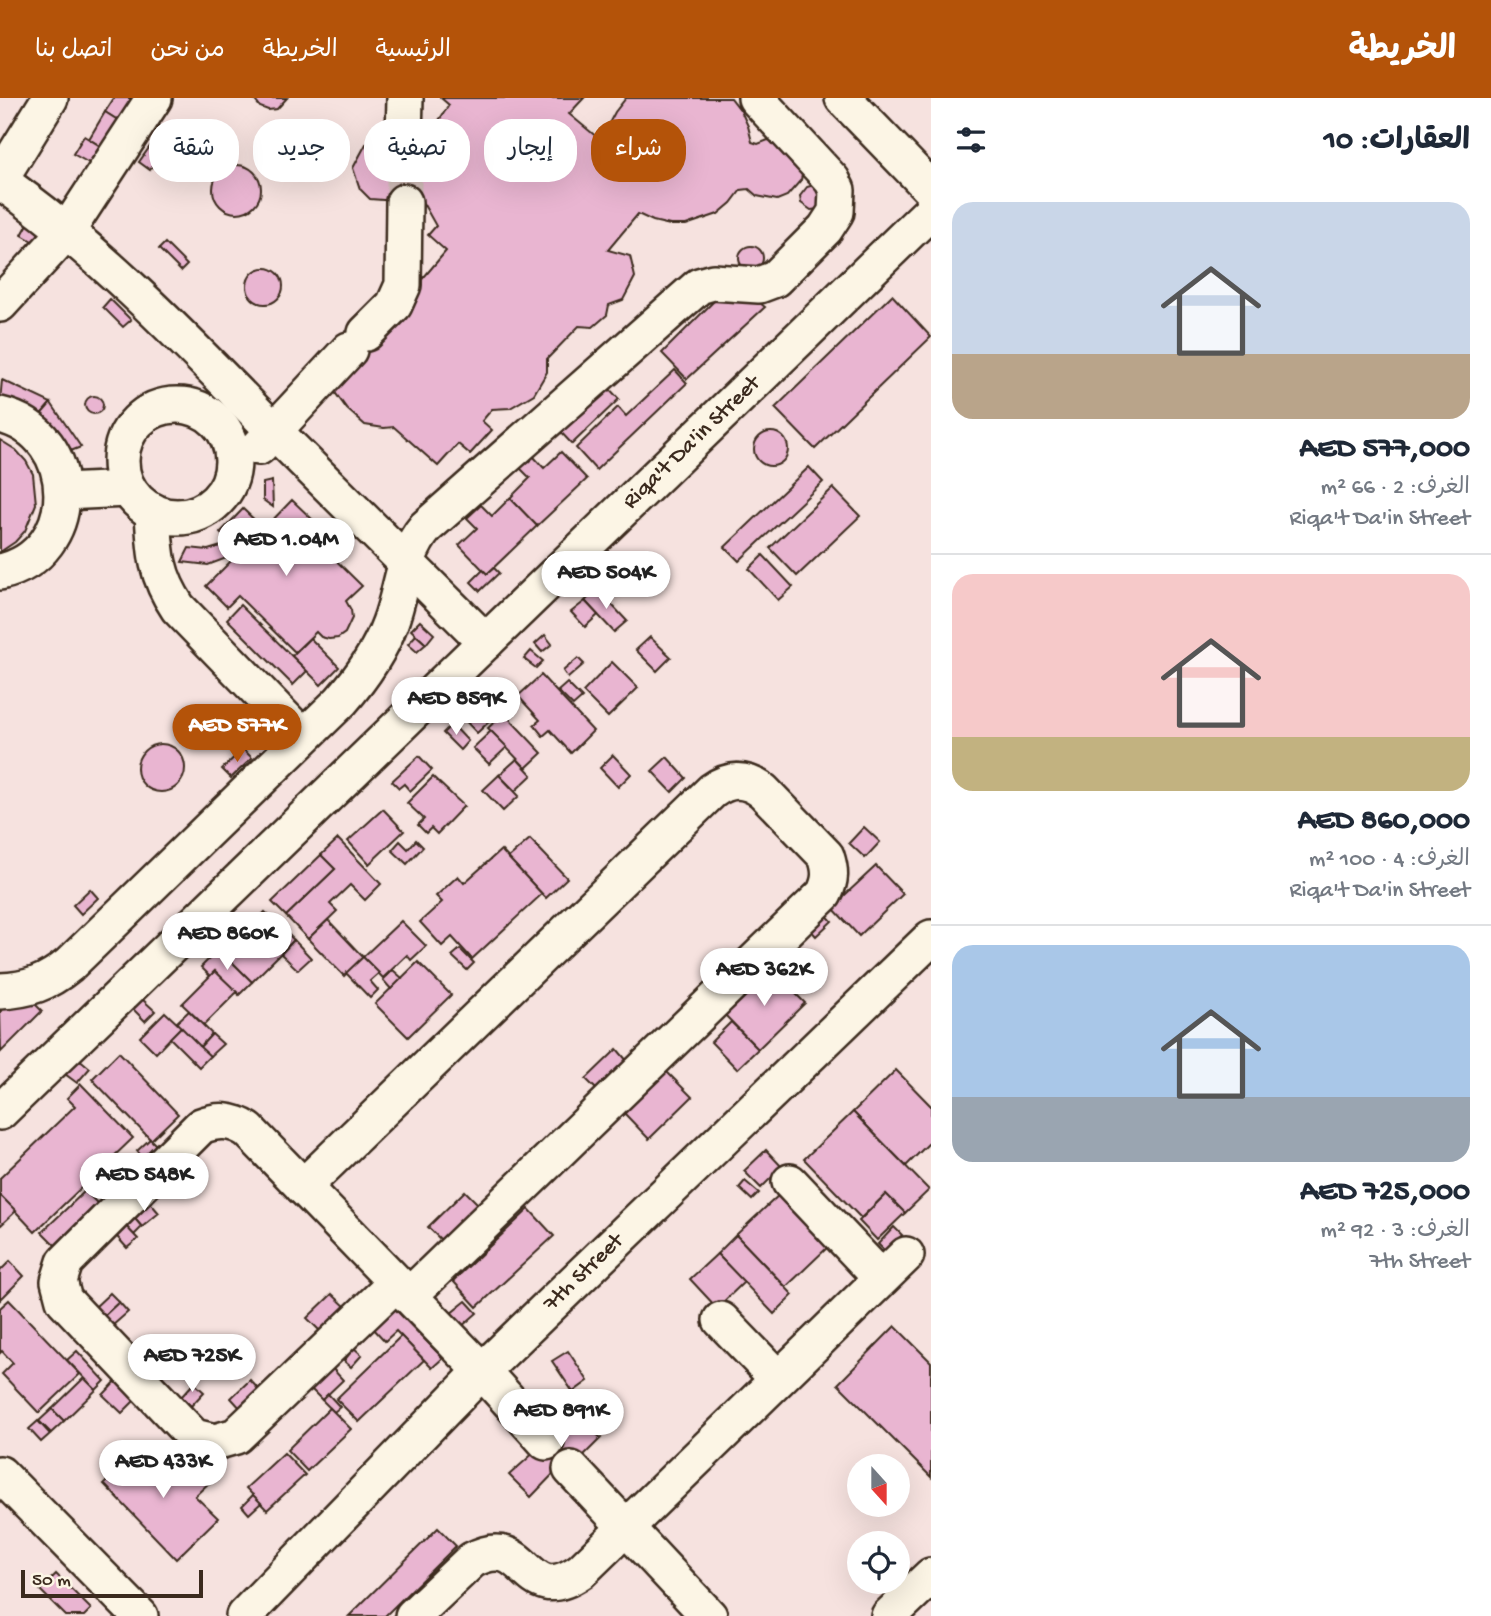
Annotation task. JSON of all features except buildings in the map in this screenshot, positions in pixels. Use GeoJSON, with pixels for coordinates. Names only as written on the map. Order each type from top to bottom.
{"type":"FeatureCollection","features":[{"type":"Feature","properties":{"kind":"street"},"geometry":{"type":"LineString","coordinates":[[50,98],[0,180],[39,207],[67,231],[192,347],[486,642]]}},
{"type":"Feature","properties":{"kind":"street"},"geometry":{"type":"LineString","coordinates":[[0,304],[67,231],[154,98]]}},
{"type":"Feature","properties":{"kind":"street"},"geometry":{"type":"LineString","coordinates":[[404,119],[405,98]]}},
{"type":"Feature","properties":{"kind":"street"},"geometry":{"type":"LineString","coordinates":[[0,990],[36,986],[54,978],[341,701],[372,662],[391,620],[406,561],[426,527],[699,286],[713,282],[750,285],[767,283],[782,274],[832,221],[838,201],[832,180],[756,98]]}},
{"type":"Feature","properties":{"kind":"street"},"geometry":{"type":"LineString","coordinates":[[842,98],[931,189]]}},
{"type":"Feature","properties":{"kind":"street"},"geometry":{"type":"LineString","coordinates":[[234,462],[256,449],[275,432],[357,341],[394,305],[403,285],[404,202]]}},
{"type":"Feature","properties":{"kind":"street","name":"Riqa't Da'in Street"},"geometry":{"type":"LineString","coordinates":[[0,1112],[931,211]]}},
{"type":"Feature","properties":{"kind":"street"},"geometry":{"type":"LineString","coordinates":[[192,347],[189,376],[192,407]]}},
{"type":"Feature","properties":{"kind":"street"},"geometry":{"type":"LineString","coordinates":[[63,492],[141,500],[175,516],[197,513],[216,502],[229,484],[234,462],[231,444],[223,427],[209,414],[192,407],[163,407],[149,412],[138,421],[123,446],[121,460],[141,500],[160,577],[168,593],[178,608],[303,737]]}},
{"type":"Feature","properties":{"kind":"street"},"geometry":{"type":"LineString","coordinates":[[0,415],[27,426],[46,443],[58,466],[63,492],[60,516],[49,539],[32,557],[10,570],[0,572]]}},
{"type":"Feature","properties":{"kind":"street"},"geometry":{"type":"LineString","coordinates":[[303,1187],[723,783],[737,780],[752,783],[826,856],[831,869],[830,882],[824,894],[402,1289],[236,1436],[215,1442],[194,1437],[64,1300],[59,1281],[65,1262],[201,1126],[213,1121],[238,1124],[248,1130],[303,1187],[402,1289],[482,1371],[546,1441]]}},
{"type":"Feature","properties":{"kind":"street","name":"7th Street"},"geometry":{"type":"LineString","coordinates":[[244,1616],[482,1371],[931,938]]}},
{"type":"Feature","properties":{"kind":"street"},"geometry":{"type":"LineString","coordinates":[[413,1616],[472,1560],[484,1554],[499,1552],[513,1556],[539,1581],[551,1584],[565,1582],[581,1571],[894,1267],[790,1182]]}},
{"type":"Feature","properties":{"kind":"street"},"geometry":{"type":"LineString","coordinates":[[721,1320],[778,1379]]}},
{"type":"Feature","properties":{"kind":"street"},"geometry":{"type":"LineString","coordinates":[[571,1469],[709,1616]]}},
{"type":"Feature","properties":{"kind":"street"},"geometry":{"type":"LineString","coordinates":[[5,1491],[140,1616]]}},
{"type":"Feature","properties":{"kind":"street"},"geometry":{"type":"LineString","coordinates":[[888,1616],[931,1576]]}},
{"type":"Feature","properties":{"kind":"tunnel"},"geometry":{"type":"LineString","coordinates":[[404,182],[404,202]]}}]}
